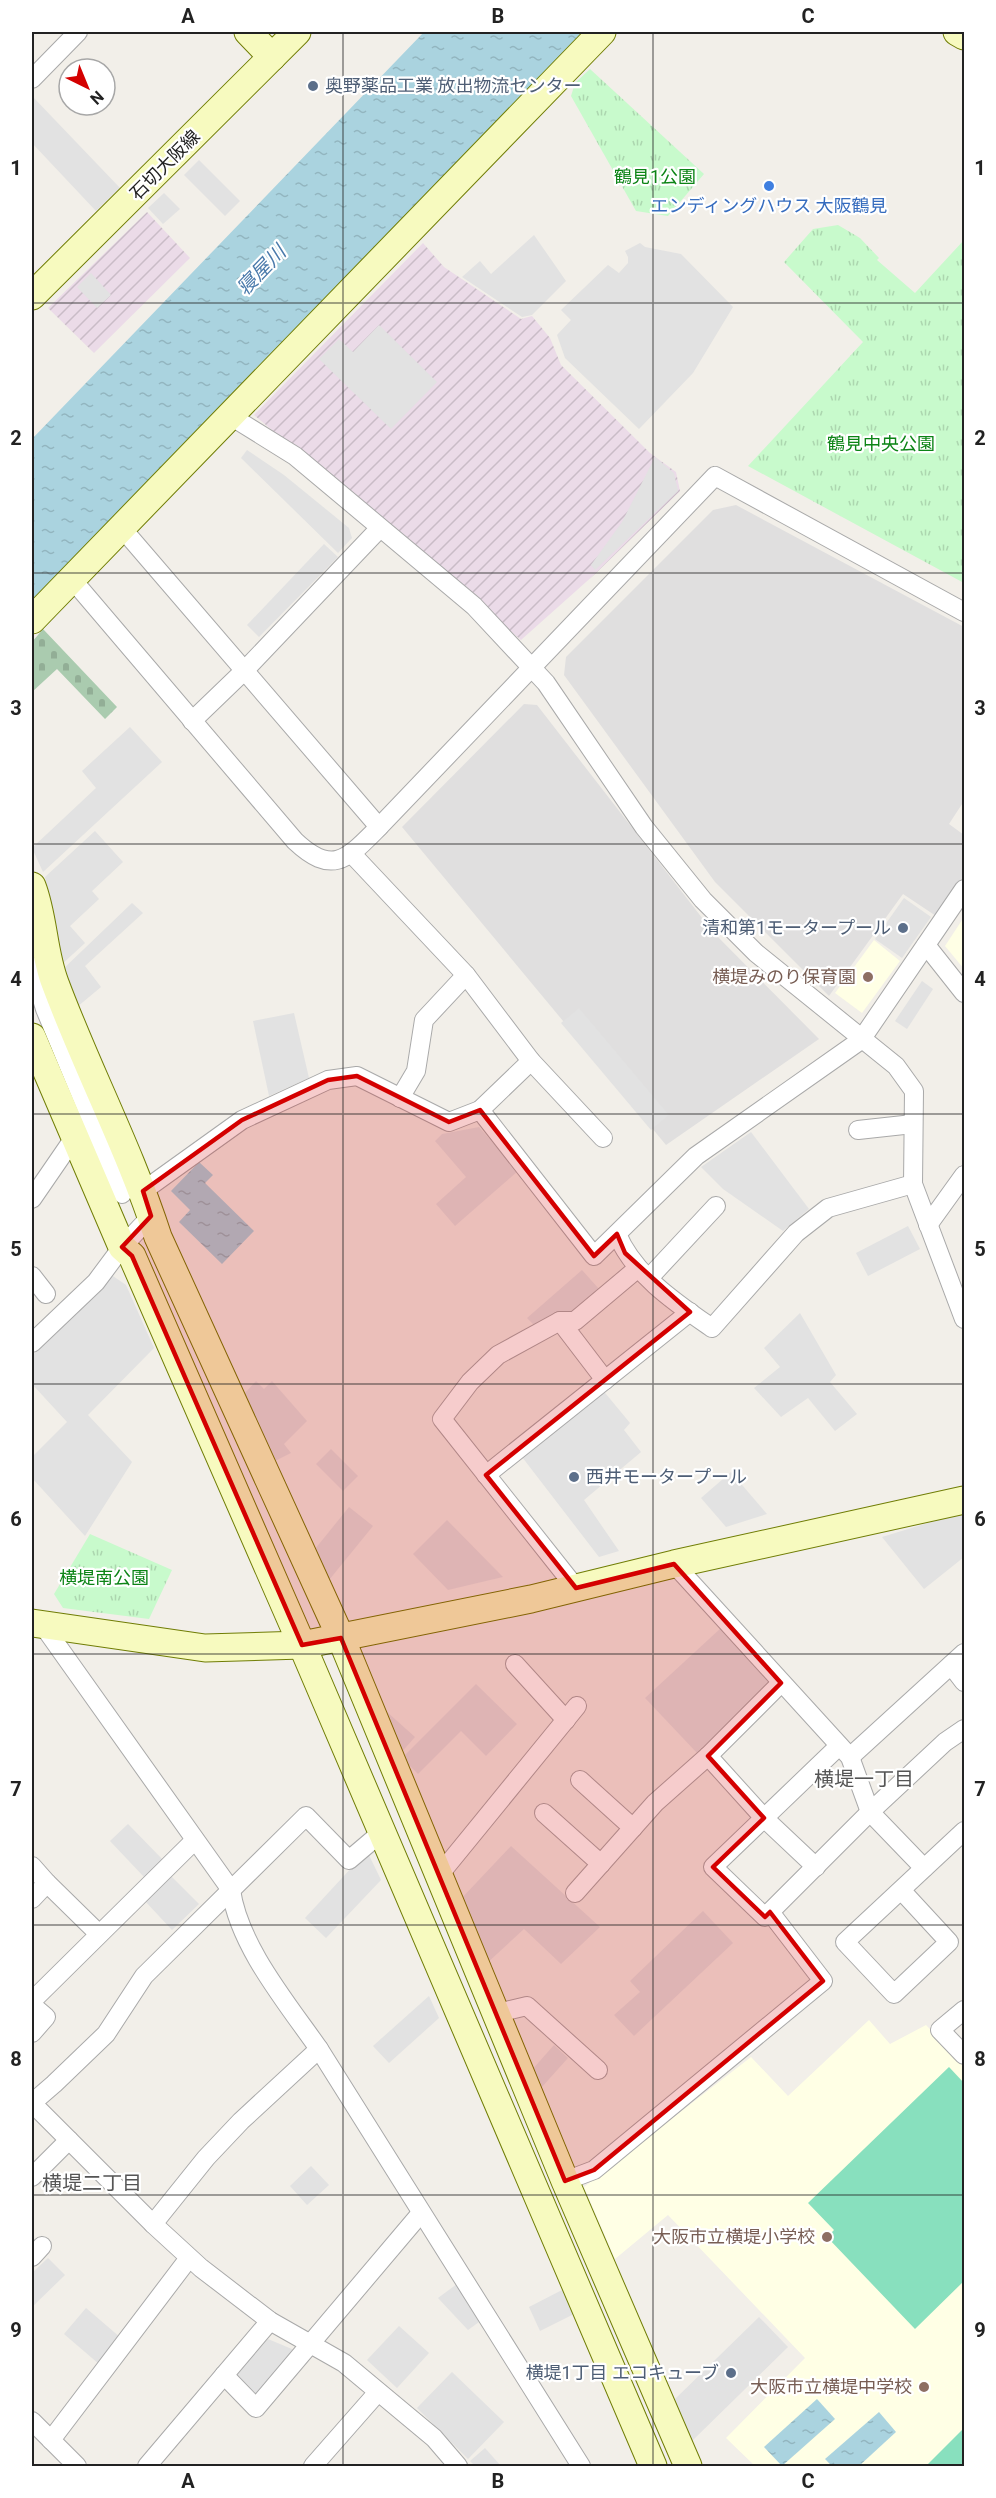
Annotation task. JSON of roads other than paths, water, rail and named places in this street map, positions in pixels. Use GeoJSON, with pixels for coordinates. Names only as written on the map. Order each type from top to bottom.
{"type":"FeatureCollection","features":[{"type":"Feature","properties":{"kind":"street"},"geometry":{"type":"LineString","coordinates":[[32,79],[78,32]]}},
{"type":"Feature","properties":{"kind":"street"},"geometry":{"type":"LineString","coordinates":[[248,32],[272,57]]}},
{"type":"Feature","properties":{"kind":"street","name":"石切大阪線"},"geometry":{"type":"LineString","coordinates":[[32,296],[297,32]]}},
{"type":"Feature","properties":{"kind":"street"},"geometry":{"type":"LineString","coordinates":[[32,620],[602,32]]}},
{"type":"Feature","properties":{"kind":"street"},"geometry":{"type":"LineString","coordinates":[[957,32],[964,36]]}},
{"type":"Feature","properties":{"kind":"street"},"geometry":{"type":"LineString","coordinates":[[229,415],[295,456],[474,606],[546,683],[645,827],[696,891],[756,953],[896,1066],[914,1091],[913,1184],[964,1319]]}},
{"type":"Feature","properties":{"kind":"street"},"geometry":{"type":"LineString","coordinates":[[71,578],[306,851],[315,858],[330,862],[338,861],[351,853],[379,827],[715,476],[964,612]]}},
{"type":"Feature","properties":{"kind":"street"},"geometry":{"type":"LineString","coordinates":[[121,527],[379,827]]}},
{"type":"Feature","properties":{"kind":"street"},"geometry":{"type":"LineString","coordinates":[[192,721],[245,670],[380,529]]}},
{"type":"Feature","properties":{"kind":"street"},"geometry":{"type":"LineString","coordinates":[[351,853],[466,975],[531,1061],[603,1138]]}},
{"type":"Feature","properties":{"kind":"street"},"geometry":{"type":"LineString","coordinates":[[32,886],[39,908],[55,985],[139,1200]]}},
{"type":"Feature","properties":{"kind":"street"},"geometry":{"type":"LineString","coordinates":[[480,1110],[594,1256],[696,1156],[861,1040],[964,889]]}},
{"type":"Feature","properties":{"kind":"street"},"geometry":{"type":"LineString","coordinates":[[926,945],[964,993]]}},
{"type":"Feature","properties":{"kind":"street"},"geometry":{"type":"LineString","coordinates":[[32,966],[38,1012],[158,1237],[341,1638],[580,2218],[623,2311],[688,2466]]}},
{"type":"Feature","properties":{"kind":"street"},"geometry":{"type":"LineString","coordinates":[[400,1098],[416,1071],[424,1020],[466,975]]}},
{"type":"Feature","properties":{"kind":"street"},"geometry":{"type":"LineString","coordinates":[[32,1037],[76,1135],[122,1247],[132,1256],[302,1645],[653,2466]]}},
{"type":"Feature","properties":{"kind":"street"},"geometry":{"type":"LineString","coordinates":[[32,1343],[96,1282],[122,1247],[139,1200],[242,1120],[328,1080],[357,1076],[449,1122],[480,1110],[531,1061]]}},
{"type":"Feature","properties":{"kind":"street"},"geometry":{"type":"LineString","coordinates":[[858,1130],[913,1124]]}},
{"type":"Feature","properties":{"kind":"street"},"geometry":{"type":"LineString","coordinates":[[32,1199],[38,1174],[76,1135]]}},
{"type":"Feature","properties":{"kind":"street"},"geometry":{"type":"LineString","coordinates":[[928,1225],[964,1175]]}},
{"type":"Feature","properties":{"kind":"street"},"geometry":{"type":"LineString","coordinates":[[617,1234],[625,1254],[644,1273],[712,1328],[796,1233],[828,1208],[913,1184]]}},
{"type":"Feature","properties":{"kind":"street"},"geometry":{"type":"LineString","coordinates":[[576,1588],[442,1419],[470,1383],[498,1355],[560,1321],[575,1321],[644,1273],[716,1206]]}},
{"type":"Feature","properties":{"kind":"street"},"geometry":{"type":"LineString","coordinates":[[32,1276],[46,1294]]}},
{"type":"Feature","properties":{"kind":"street"},"geometry":{"type":"LineString","coordinates":[[486,1475],[690,1312]]}},
{"type":"Feature","properties":{"kind":"street"},"geometry":{"type":"LineString","coordinates":[[560,1321],[605,1380]]}},
{"type":"Feature","properties":{"kind":"street"},"geometry":{"type":"LineString","coordinates":[[37,1623],[205,1648],[302,1645],[576,1588],[964,1500]]}},
{"type":"Feature","properties":{"kind":"street"},"geometry":{"type":"LineString","coordinates":[[674,1564],[844,1751],[870,1812],[924,1868]]}},
{"type":"Feature","properties":{"kind":"street"},"geometry":{"type":"LineString","coordinates":[[37,1623],[231,1890],[234,1910],[273,1984],[319,2049],[581,2466]]}},
{"type":"Feature","properties":{"kind":"street"},"geometry":{"type":"LineString","coordinates":[[964,1653],[764,1818],[713,1867],[765,1917],[870,1812],[945,1742],[964,1729]]}},
{"type":"Feature","properties":{"kind":"street"},"geometry":{"type":"LineString","coordinates":[[515,1664],[566,1720]]}},
{"type":"Feature","properties":{"kind":"street"},"geometry":{"type":"LineString","coordinates":[[951,1665],[964,1682]]}},
{"type":"Feature","properties":{"kind":"street"},"geometry":{"type":"LineString","coordinates":[[575,1893],[655,1803],[708,1756],[781,1683]]}},
{"type":"Feature","properties":{"kind":"street"},"geometry":{"type":"LineString","coordinates":[[440,1874],[578,1706]]}},
{"type":"Feature","properties":{"kind":"street"},"geometry":{"type":"LineString","coordinates":[[708,1756],[764,1818],[816,1867]]}},
{"type":"Feature","properties":{"kind":"street"},"geometry":{"type":"LineString","coordinates":[[580,1780],[633,1828]]}},
{"type":"Feature","properties":{"kind":"street"},"geometry":{"type":"LineString","coordinates":[[544,1813],[600,1864]]}},
{"type":"Feature","properties":{"kind":"street"},"geometry":{"type":"LineString","coordinates":[[382,1832],[349,1860],[306,1816],[144,1976],[106,2034],[54,2085],[32,2103],[189,2258],[270,2321],[344,2363],[434,2438],[458,2466]]}},
{"type":"Feature","properties":{"kind":"street"},"geometry":{"type":"LineString","coordinates":[[901,1890],[949,1942],[894,1994],[845,1942],[964,1831]]}},
{"type":"Feature","properties":{"kind":"street"},"geometry":{"type":"LineString","coordinates":[[32,2033],[46,2018],[32,2003],[195,1840]]}},
{"type":"Feature","properties":{"kind":"street"},"geometry":{"type":"LineString","coordinates":[[32,1866],[99,1934]]}},
{"type":"Feature","properties":{"kind":"street"},"geometry":{"type":"LineString","coordinates":[[32,1899],[47,1883]]}},
{"type":"Feature","properties":{"kind":"street"},"geometry":{"type":"LineString","coordinates":[[565,2181],[594,2170],[823,1982],[770,1911]]}},
{"type":"Feature","properties":{"kind":"street"},"geometry":{"type":"LineString","coordinates":[[497,2013],[527,2006],[598,2070]]}},
{"type":"Feature","properties":{"kind":"street"},"geometry":{"type":"LineString","coordinates":[[964,2010],[940,2030],[964,2055]]}},
{"type":"Feature","properties":{"kind":"street"},"geometry":{"type":"LineString","coordinates":[[153,2224],[206,2158],[241,2121],[319,2049]]}},
{"type":"Feature","properties":{"kind":"street"},"geometry":{"type":"LineString","coordinates":[[32,2177],[69,2140]]}},
{"type":"Feature","properties":{"kind":"street"},"geometry":{"type":"LineString","coordinates":[[224,2375],[256,2408],[421,2213]]}},
{"type":"Feature","properties":{"kind":"street"},"geometry":{"type":"LineString","coordinates":[[552,2229],[580,2218]]}},
{"type":"Feature","properties":{"kind":"street"},"geometry":{"type":"LineString","coordinates":[[51,2440],[189,2258]]}},
{"type":"Feature","properties":{"kind":"street"},"geometry":{"type":"LineString","coordinates":[[147,2466],[270,2321]]}},
{"type":"Feature","properties":{"kind":"street"},"geometry":{"type":"LineString","coordinates":[[313,2466],[378,2392]]}},
{"type":"Feature","properties":{"kind":"street"},"geometry":{"type":"LineString","coordinates":[[32,2421],[72,2465]]}},
{"type":"Feature","properties":{"kind":"water","name":"寝屋川"},"geometry":{"type":"Polygon","coordinates":[[[424,32],[589,32],[346,277],[32,604],[32,439],[424,32]]]}},
{"type":"Feature","properties":{"kind":"water"},"geometry":{"type":"Polygon","coordinates":[[[199,1162],[213,1175],[205,1183],[254,1231],[222,1264],[179,1222],[190,1210],[171,1191],[199,1162]]]}},
{"type":"Feature","properties":{"kind":"water"},"geometry":{"type":"Polygon","coordinates":[[[817,2399],[835,2419],[782,2466],[764,2447],[817,2399]]]}},
{"type":"Feature","properties":{"kind":"water"},"geometry":{"type":"Polygon","coordinates":[[[879,2412],[896,2432],[859,2466],[832,2466],[825,2459],[879,2412]]]}},
{"type":"Feature","properties":{"kind":"place","name":"奥野薬品工業 放出物流センター"},"geometry":{"type":"Point","coordinates":[313,86]}},
{"type":"Feature","properties":{"kind":"place","name":"エンディングハウス 大阪鶴見"},"geometry":{"type":"Point","coordinates":[769,186]}},
{"type":"Feature","properties":{"kind":"place","name":"清和第1モータープール"},"geometry":{"type":"Point","coordinates":[903,928]}},
{"type":"Feature","properties":{"kind":"place","name":"横堤みのり保育園"},"geometry":{"type":"Point","coordinates":[868,977]}},
{"type":"Feature","properties":{"kind":"place","name":"西井モータープール"},"geometry":{"type":"Point","coordinates":[574,1477]}},
{"type":"Feature","properties":{"kind":"place","name":"大阪市立横堤小学校"},"geometry":{"type":"Point","coordinates":[827,2237]}},
{"type":"Feature","properties":{"kind":"place","name":"横堤1丁目 エコキューブ"},"geometry":{"type":"Point","coordinates":[731,2373]}},
{"type":"Feature","properties":{"kind":"place","name":"大阪市立横堤中学校"},"geometry":{"type":"Point","coordinates":[924,2387]}},
{"type":"Feature","properties":{"kind":"district","name":"横堤一丁目"},"geometry":{"type":"Point","coordinates":[864,1779]}},
{"type":"Feature","properties":{"kind":"district","name":"横堤二丁目"},"geometry":{"type":"Point","coordinates":[92,2183]}},
{"type":"Feature","properties":{"kind":"park label","name":"鶴見1公園"},"geometry":{"type":"Point","coordinates":[655,177]}},
{"type":"Feature","properties":{"kind":"park label","name":"鶴見中央公園"},"geometry":{"type":"Point","coordinates":[881,444]}},
{"type":"Feature","properties":{"kind":"park label","name":"横堤南公園"},"geometry":{"type":"Point","coordinates":[104,1578]}}]}
